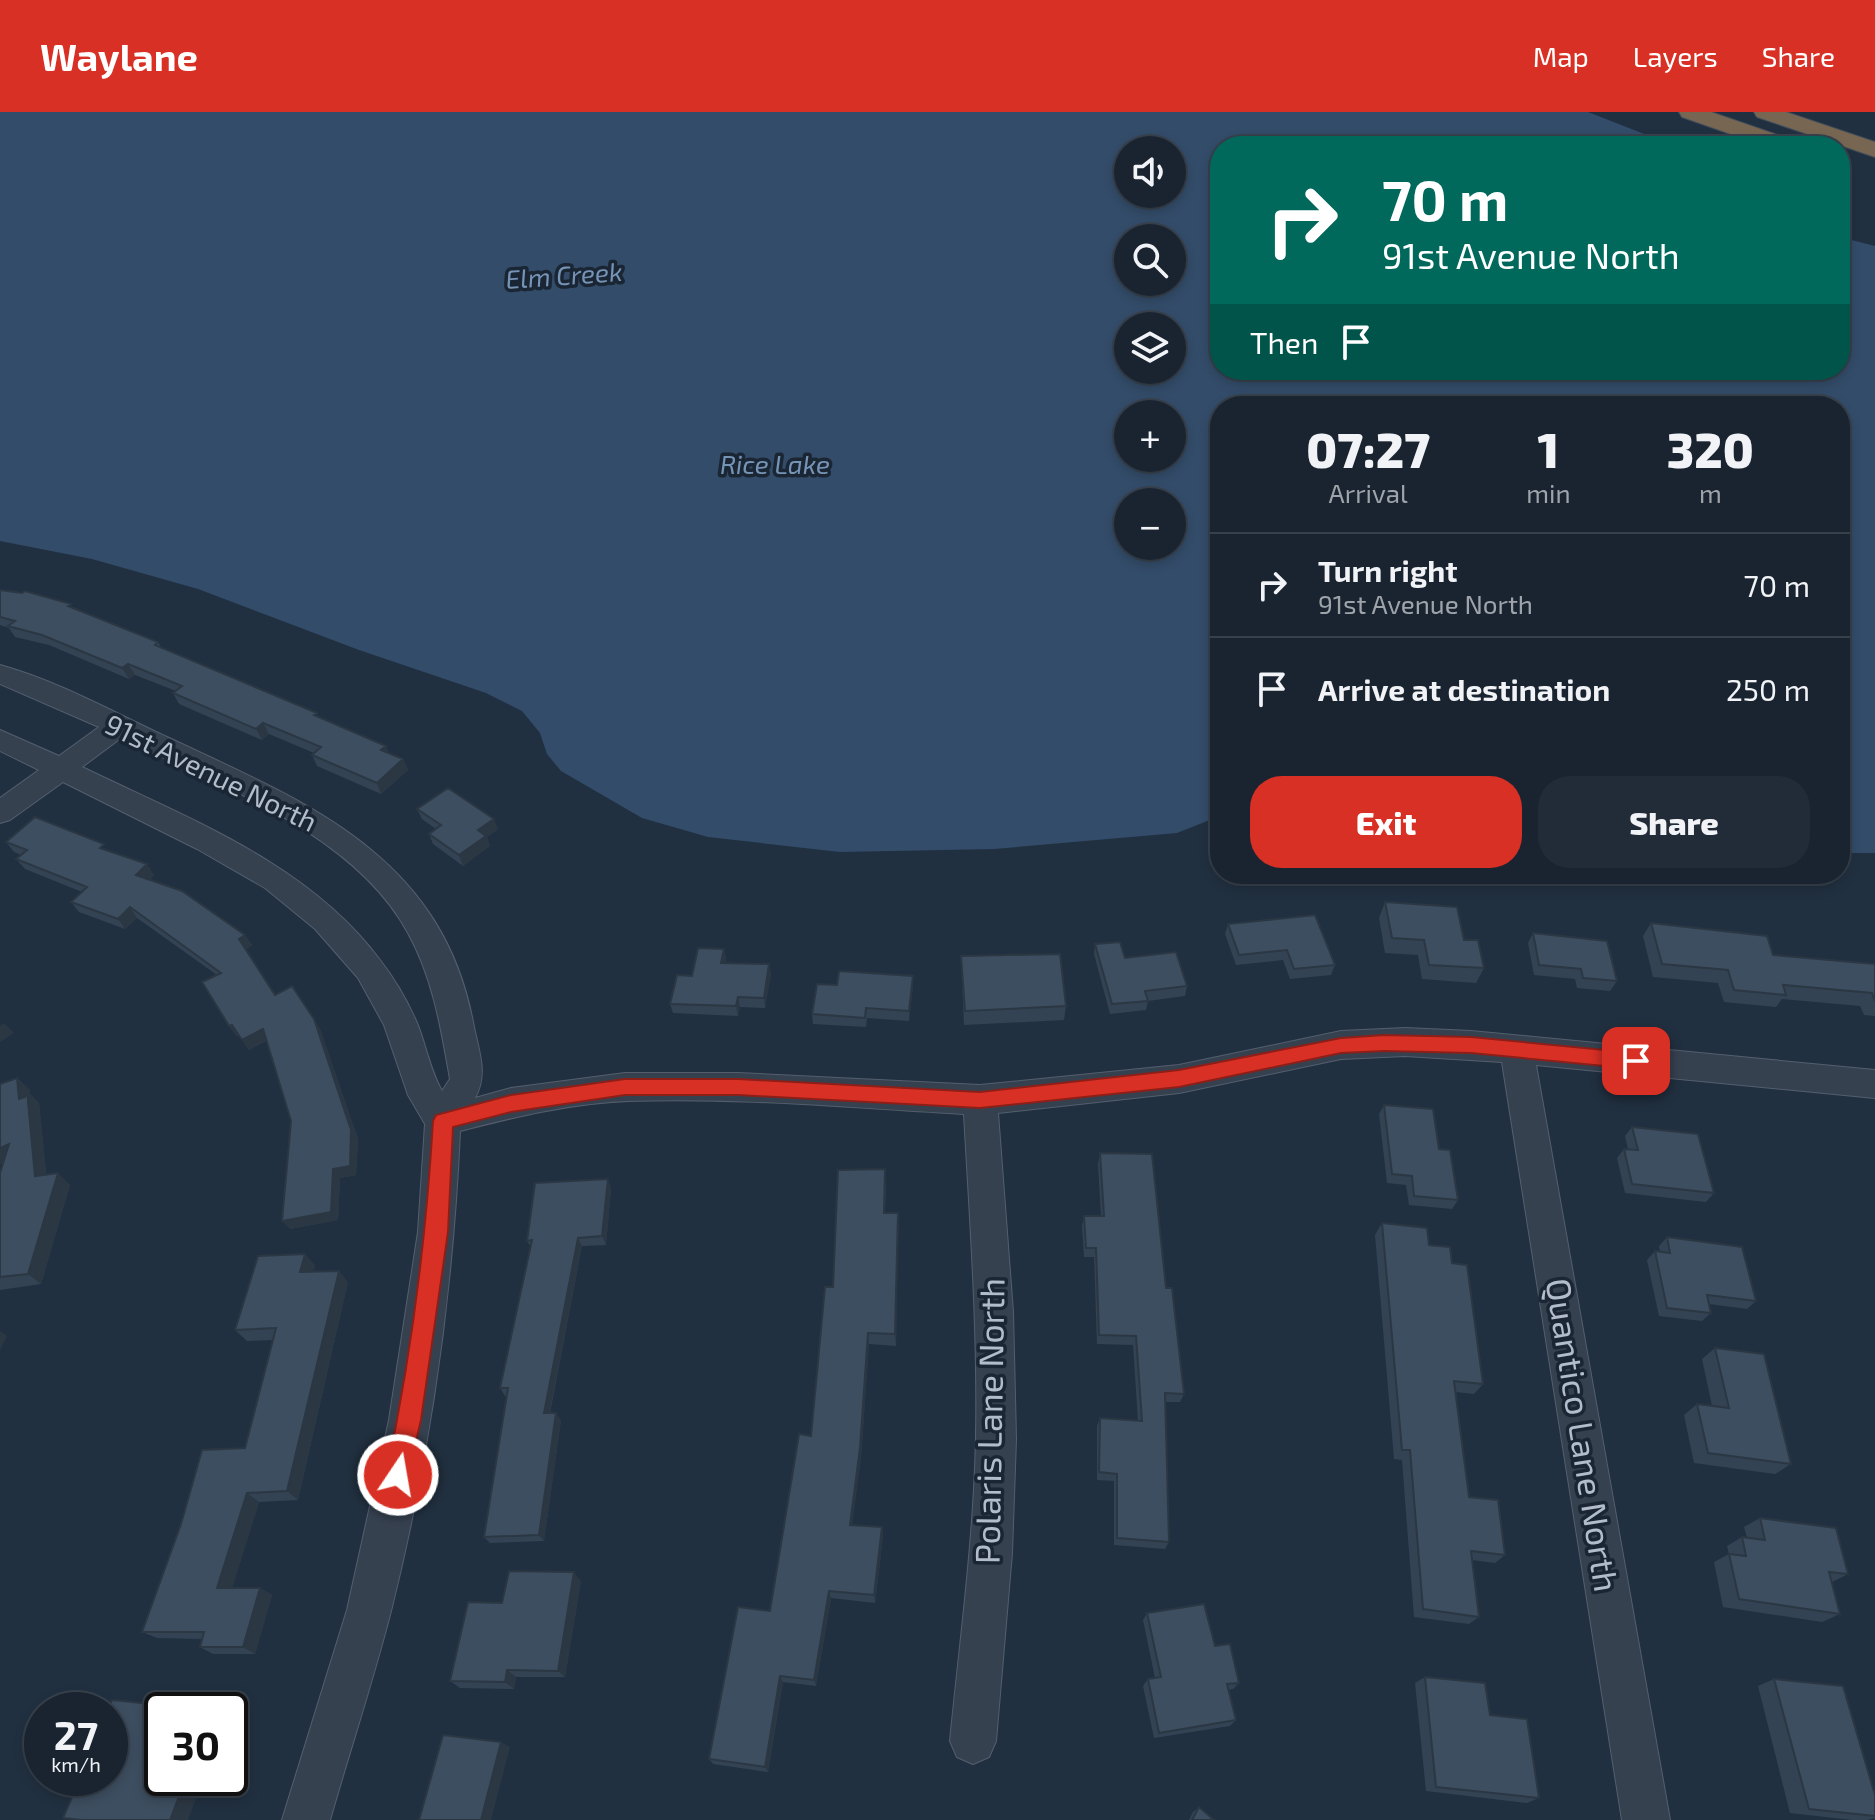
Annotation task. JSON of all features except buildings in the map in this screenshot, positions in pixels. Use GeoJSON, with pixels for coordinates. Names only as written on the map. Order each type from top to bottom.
{"type":"FeatureCollection","features":[{"type":"Feature","properties":{"kind":"highway"},"geometry":{"type":"LineString","coordinates":[[1690,112],[1758,136]]}},
{"type":"Feature","properties":{"kind":"highway"},"geometry":{"type":"LineString","coordinates":[[1765,112],[1834,136]]}},
{"type":"Feature","properties":{"kind":"highway"},"geometry":{"type":"LineString","coordinates":[[1850,141],[1875,150]]}},
{"type":"Feature","properties":{"kind":"street","name":"91st Avenue North"},"geometry":{"type":"LineString","coordinates":[[0,674],[301,814],[375,867],[419,923],[434,953],[454,1008],[467,1080],[443,1121]]}},
{"type":"Feature","properties":{"kind":"street"},"geometry":{"type":"LineString","coordinates":[[0,813],[118,727]]}},
{"type":"Feature","properties":{"kind":"street"},"geometry":{"type":"LineString","coordinates":[[0,739],[207,841],[276,880],[326,921],[369,969],[400,1023],[425,1095],[443,1121],[437,1232],[409,1420],[369,1610],[306,1820]]}},
{"type":"Feature","properties":{"kind":"street"},"geometry":{"type":"LineString","coordinates":[[443,1121],[511,1103],[625,1087],[738,1087],[980,1100],[1179,1079],[1341,1045],[1405,1042],[1875,1084]]}},
{"type":"Feature","properties":{"kind":"street","name":"Quantico Lane North"},"geometry":{"type":"LineString","coordinates":[[1517,1050],[1646,1820]]}},
{"type":"Feature","properties":{"kind":"street","name":"Polaris Lane North"},"geometry":{"type":"LineString","coordinates":[[973,1741],[996,1440],[993,1282],[980,1100]]}},
{"type":"Feature","properties":{"kind":"water","name":"Rice Lake"},"geometry":{"type":"Polygon","coordinates":[[[0,112],[1588,112],[1649,136],[1210,136],[1210,380],[1850,380],[1850,240],[1875,246],[1875,853],[1850,853],[1850,396],[1210,396],[1210,820],[1177,833],[994,849],[840,852],[708,837],[642,818],[561,771],[547,754],[540,733],[522,711],[486,693],[359,650],[198,589],[92,559],[0,541],[0,112]]]}},
{"type":"Feature","properties":{"kind":"route"},"geometry":{"type":"LineString","coordinates":[[398,1475],[437,1232],[443,1121],[511,1103],[625,1087],[738,1087],[980,1100],[1179,1079],[1341,1045],[1405,1042],[1471,1045],[1636,1061]]}},
{"type":"Feature","properties":{"kind":"water label","name":"Elm Creek"},"geometry":{"type":"Point","coordinates":[564,276]}}]}
